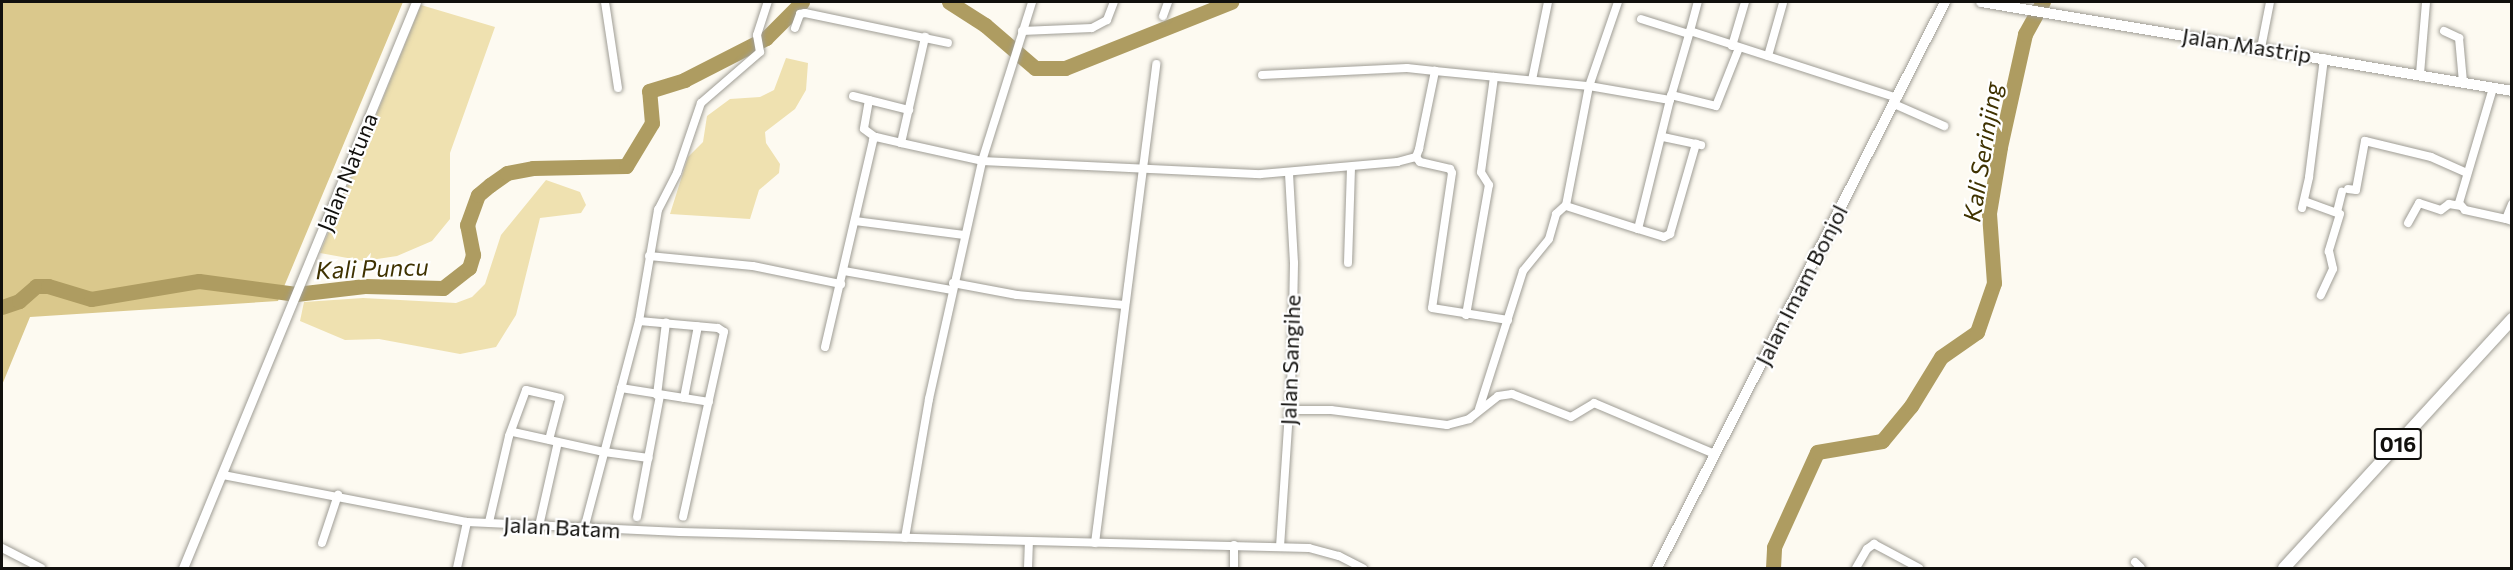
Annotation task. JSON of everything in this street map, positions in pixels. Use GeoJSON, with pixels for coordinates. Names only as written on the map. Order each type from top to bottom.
{"type":"FeatureCollection","features":[{"type":"Feature","properties":{"kind":"main road","name":"Jalan Imam Bonjol"},"geometry":{"type":"LineString","coordinates":[[1657,568],[1945,2]]}},
{"type":"Feature","properties":{"kind":"main road","name":"Jalan Mastrip"},"geometry":{"type":"LineString","coordinates":[[1981,2],[2420,74],[2511,92]]}},
{"type":"Feature","properties":{"kind":"main road","name":"016"},"geometry":{"type":"LineString","coordinates":[[2284,568],[2511,321]]}},
{"type":"Feature","properties":{"kind":"street","name":"Jalan Natuna"},"geometry":{"type":"LineString","coordinates":[[183,568],[224,476],[416,2]]}},
{"type":"Feature","properties":{"kind":"street"},"geometry":{"type":"LineString","coordinates":[[604,2],[618,88]]}},
{"type":"Feature","properties":{"kind":"street"},"geometry":{"type":"LineString","coordinates":[[584,529],[639,321],[658,210],[677,173],[701,103],[761,51],[757,35],[768,2]]}},
{"type":"Feature","properties":{"kind":"street"},"geometry":{"type":"LineString","coordinates":[[905,538],[964,235],[982,161],[1032,2]]}},
{"type":"Feature","properties":{"kind":"street"},"geometry":{"type":"LineString","coordinates":[[1022,31],[1092,28],[1107,20],[1114,2]]}},
{"type":"Feature","properties":{"kind":"street"},"geometry":{"type":"LineString","coordinates":[[1164,16],[1168,2]]}},
{"type":"Feature","properties":{"kind":"street"},"geometry":{"type":"LineString","coordinates":[[1532,80],[1548,2]]}},
{"type":"Feature","properties":{"kind":"street"},"geometry":{"type":"LineString","coordinates":[[1478,410],[1527,262],[1540,252],[1556,214],[1566,205],[1589,86],[1618,2]]}},
{"type":"Feature","properties":{"kind":"street"},"geometry":{"type":"LineString","coordinates":[[1638,229],[1698,2]]}},
{"type":"Feature","properties":{"kind":"street"},"geometry":{"type":"LineString","coordinates":[[1262,75],[1407,68],[1589,86],[1716,106],[1736,47],[1745,2]]}},
{"type":"Feature","properties":{"kind":"street"},"geometry":{"type":"LineString","coordinates":[[2261,48],[2270,2]]}},
{"type":"Feature","properties":{"kind":"street"},"geometry":{"type":"LineString","coordinates":[[2420,74],[2426,2]]}},
{"type":"Feature","properties":{"kind":"street"},"geometry":{"type":"LineString","coordinates":[[1768,56],[1783,3]]}},
{"type":"Feature","properties":{"kind":"street"},"geometry":{"type":"LineString","coordinates":[[795,28],[802,13],[948,43]]}},
{"type":"Feature","properties":{"kind":"street"},"geometry":{"type":"LineString","coordinates":[[1641,19],[1768,56],[1895,101],[1944,126]]}},
{"type":"Feature","properties":{"kind":"street"},"geometry":{"type":"LineString","coordinates":[[2444,31],[2459,38],[2463,82]]}},
{"type":"Feature","properties":{"kind":"street"},"geometry":{"type":"LineString","coordinates":[[901,143],[925,37]]}},
{"type":"Feature","properties":{"kind":"street"},"geometry":{"type":"LineString","coordinates":[[2321,295],[2333,269],[2329,251],[2340,216],[2337,212],[2303,204],[2324,58]]}},
{"type":"Feature","properties":{"kind":"street"},"geometry":{"type":"LineString","coordinates":[[1095,543],[1156,64]]}},
{"type":"Feature","properties":{"kind":"street"},"geometry":{"type":"LineString","coordinates":[[1416,157],[1423,141],[1435,72]]}},
{"type":"Feature","properties":{"kind":"street"},"geometry":{"type":"LineString","coordinates":[[1466,315],[1489,185],[1480,172],[1494,77]]}},
{"type":"Feature","properties":{"kind":"street"},"geometry":{"type":"LineString","coordinates":[[2460,206],[2467,173],[2493,88]]}},
{"type":"Feature","properties":{"kind":"street"},"geometry":{"type":"LineString","coordinates":[[853,96],[909,110]]}},
{"type":"Feature","properties":{"kind":"street"},"geometry":{"type":"LineString","coordinates":[[869,100],[864,129],[875,137],[982,161],[1143,167],[1219,174],[1289,174],[1416,157]]}},
{"type":"Feature","properties":{"kind":"street"},"geometry":{"type":"LineString","coordinates":[[825,347],[875,137]]}},
{"type":"Feature","properties":{"kind":"street"},"geometry":{"type":"LineString","coordinates":[[1566,205],[1664,237],[1670,234],[1699,145],[1663,137]]}},
{"type":"Feature","properties":{"kind":"street"},"geometry":{"type":"LineString","coordinates":[[2337,212],[2345,190],[2356,190],[2365,141],[2431,157],[2467,173]]}},
{"type":"Feature","properties":{"kind":"street"},"geometry":{"type":"LineString","coordinates":[[1416,157],[1420,162],[1452,171],[1432,308],[1508,320]]}},
{"type":"Feature","properties":{"kind":"street"},"geometry":{"type":"LineString","coordinates":[[1348,263],[1351,167]]}},
{"type":"Feature","properties":{"kind":"street","name":"Jalan Sangihe"},"geometry":{"type":"LineString","coordinates":[[1280,547],[1289,410],[1294,263],[1289,174]]}},
{"type":"Feature","properties":{"kind":"street"},"geometry":{"type":"LineString","coordinates":[[2408,223],[2419,203],[2441,210],[2450,204],[2509,220],[2511,204]]}},
{"type":"Feature","properties":{"kind":"street"},"geometry":{"type":"LineString","coordinates":[[855,221],[964,235]]}},
{"type":"Feature","properties":{"kind":"street"},"geometry":{"type":"LineString","coordinates":[[649,256],[753,266],[841,284]]}},
{"type":"Feature","properties":{"kind":"street"},"geometry":{"type":"LineString","coordinates":[[844,271],[953,287],[1125,305]]}},
{"type":"Feature","properties":{"kind":"street"},"geometry":{"type":"LineString","coordinates":[[639,321],[698,326],[724,332],[683,517]]}},
{"type":"Feature","properties":{"kind":"street"},"geometry":{"type":"LineString","coordinates":[[637,517],[650,458],[666,323]]}},
{"type":"Feature","properties":{"kind":"street"},"geometry":{"type":"LineString","coordinates":[[684,398],[698,326]]}},
{"type":"Feature","properties":{"kind":"street"},"geometry":{"type":"LineString","coordinates":[[621,388],[709,402]]}},
{"type":"Feature","properties":{"kind":"street"},"geometry":{"type":"LineString","coordinates":[[489,522],[509,436],[513,432],[525,391],[554,394],[560,399],[549,440]]}},
{"type":"Feature","properties":{"kind":"street"},"geometry":{"type":"LineString","coordinates":[[1289,410],[1331,410],[1447,425],[1462,423],[1504,394],[1571,417],[1594,403],[1715,454]]}},
{"type":"Feature","properties":{"kind":"street"},"geometry":{"type":"LineString","coordinates":[[513,432],[604,452],[650,458]]}},
{"type":"Feature","properties":{"kind":"street"},"geometry":{"type":"LineString","coordinates":[[539,526],[558,442]]}},
{"type":"Feature","properties":{"kind":"street","name":"Jalan Batam"},"geometry":{"type":"LineString","coordinates":[[224,476],[338,495],[467,522],[704,533],[1280,547],[1324,552],[1363,568]]}},
{"type":"Feature","properties":{"kind":"street"},"geometry":{"type":"LineString","coordinates":[[322,543],[338,495]]}},
{"type":"Feature","properties":{"kind":"street"},"geometry":{"type":"LineString","coordinates":[[457,568],[467,522]]}},
{"type":"Feature","properties":{"kind":"street"},"geometry":{"type":"LineString","coordinates":[[1028,568],[1029,542]]}},
{"type":"Feature","properties":{"kind":"street"},"geometry":{"type":"LineString","coordinates":[[1856,568],[1867,549],[1874,544],[1919,568]]}},
{"type":"Feature","properties":{"kind":"street"},"geometry":{"type":"LineString","coordinates":[[1233,568],[1234,545]]}},
{"type":"Feature","properties":{"kind":"street"},"geometry":{"type":"LineString","coordinates":[[2,548],[41,568]]}},
{"type":"Feature","properties":{"kind":"street"},"geometry":{"type":"LineString","coordinates":[[2135,562],[2141,568]]}},
{"type":"Feature","properties":{"kind":"shaded area"},"geometry":{"type":"Polygon","coordinates":[[[2,2],[403,2],[278,301],[30,317],[2,385],[2,2]]]}},
{"type":"Feature","properties":{"kind":"shaded area"},"geometry":{"type":"Polygon","coordinates":[[[421,5],[495,27],[450,153],[450,219],[432,241],[397,256],[364,261],[320,253],[421,5]]]}},
{"type":"Feature","properties":{"kind":"shaded area"},"geometry":{"type":"Polygon","coordinates":[[[786,58],[808,63],[806,90],[795,109],[765,132],[766,143],[780,164],[779,173],[759,190],[750,219],[670,214],[688,157],[703,142],[707,116],[730,99],[760,97],[774,90],[786,58]]]}},
{"type":"Feature","properties":{"kind":"shaded area"},"geometry":{"type":"Polygon","coordinates":[[[546,180],[580,192],[586,205],[581,213],[540,218],[516,315],[496,347],[460,354],[379,339],[345,340],[300,321],[304,302],[363,298],[456,303],[472,297],[485,284],[501,235],[546,180]]]}},
{"type":"Feature","properties":{"kind":"waterway","name":"Kali Puncu"},"geometry":{"type":"LineString","coordinates":[[2,307],[19,301],[36,286],[48,286],[91,299],[199,281],[296,294],[365,286],[443,288],[469,268],[473,255],[467,225],[478,195],[490,185],[507,173],[533,168],[626,166],[652,123],[649,91],[684,80],[766,38],[802,2]]}},
{"type":"Feature","properties":{"kind":"waterway","name":"Kali Puncu"},"geometry":{"type":"LineString","coordinates":[[949,2],[985,25],[1035,68],[1065,68],[1231,2]]}},
{"type":"Feature","properties":{"kind":"waterway","name":"Kali Serinjing"},"geometry":{"type":"LineString","coordinates":[[1773,568],[1774,547],[1817,452],[1882,441],[1911,406],[1941,357],[1977,332],[1994,283],[1989,213],[2000,147],[2025,34],[2043,2]]}}]}
